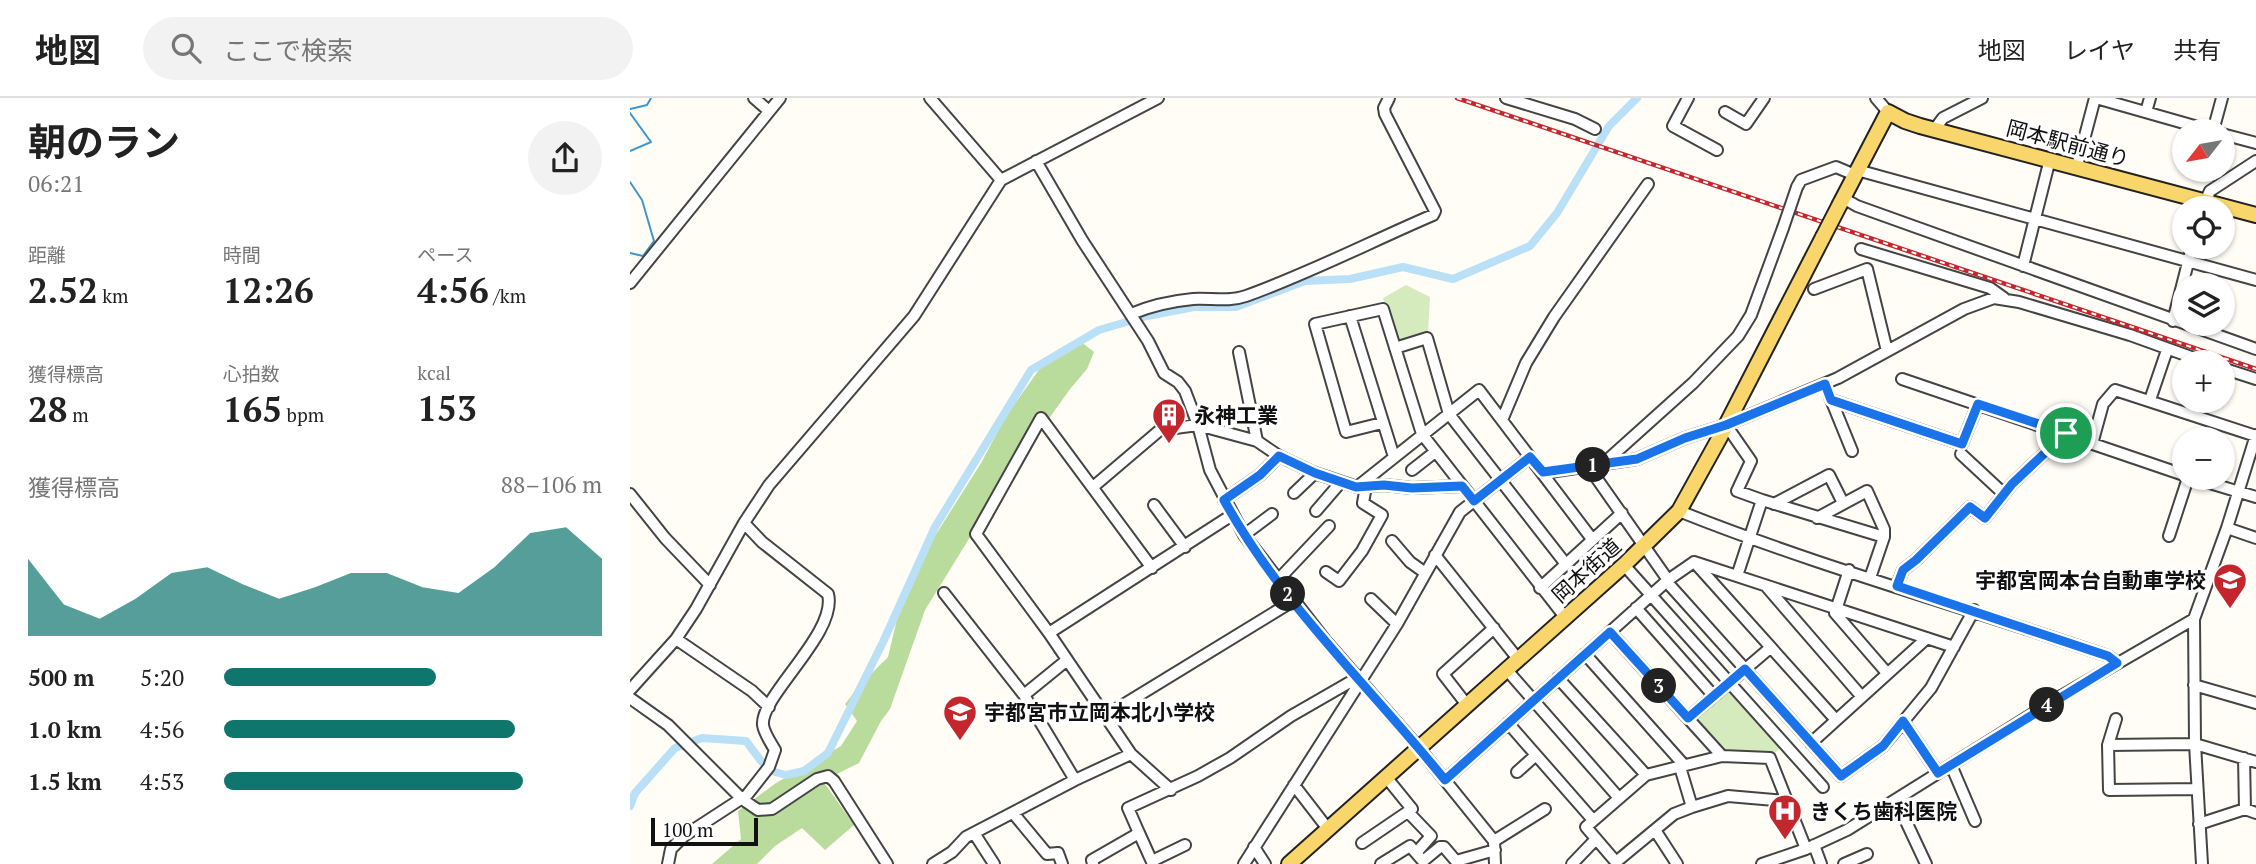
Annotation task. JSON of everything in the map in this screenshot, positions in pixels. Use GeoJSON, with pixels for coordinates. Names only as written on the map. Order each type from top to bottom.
{"type":"FeatureCollection","features":[{"type":"Feature","properties":{"kind":"main road","name":"岡本駅前通り"},"geometry":{"type":"LineString","coordinates":[[1888,112],[1905,121],[1934,130],[2077,166],[2176,196]]}},
{"type":"Feature","properties":{"kind":"main road"},"geometry":{"type":"LineString","coordinates":[[1842,201],[1888,112]]}},
{"type":"Feature","properties":{"kind":"main road","name":"岡本街道"},"geometry":{"type":"LineString","coordinates":[[1289,864],[1624,565],[1678,511],[1726,425],[1842,201]]}},
{"type":"Feature","properties":{"kind":"main road","name":"岡本駅前通り"},"geometry":{"type":"LineString","coordinates":[[2235,211],[2256,215]]}},
{"type":"Feature","properties":{"kind":"street"},"geometry":{"type":"LineString","coordinates":[[754,98],[769,111]]}},
{"type":"Feature","properties":{"kind":"street"},"geometry":{"type":"LineString","coordinates":[[630,283],[780,98]]}},
{"type":"Feature","properties":{"kind":"street"},"geometry":{"type":"LineString","coordinates":[[930,98],[1001,180]]}},
{"type":"Feature","properties":{"kind":"street"},"geometry":{"type":"LineString","coordinates":[[630,690],[676,639],[769,485],[914,316],[1001,180],[1158,98]]}},
{"type":"Feature","properties":{"kind":"street"},"geometry":{"type":"LineString","coordinates":[[1134,319],[1161,304],[1244,296],[1292,276],[1328,265],[1433,215],[1435,211],[1385,114],[1384,108],[1389,98]]}},
{"type":"Feature","properties":{"kind":"street"},"geometry":{"type":"LineString","coordinates":[[1506,98],[1575,119],[1595,130]]}},
{"type":"Feature","properties":{"kind":"street"},"geometry":{"type":"LineString","coordinates":[[1688,98],[1673,126],[1717,150]]}},
{"type":"Feature","properties":{"kind":"street"},"geometry":{"type":"LineString","coordinates":[[1725,112],[1746,124],[1764,98]]}},
{"type":"Feature","properties":{"kind":"street","name":"岡本駅前通り"},"geometry":{"type":"LineString","coordinates":[[1876,98],[1888,112]]}},
{"type":"Feature","properties":{"kind":"street"},"geometry":{"type":"LineString","coordinates":[[1934,130],[1943,118],[1982,98]]}},
{"type":"Feature","properties":{"kind":"street"},"geometry":{"type":"LineString","coordinates":[[2077,166],[2095,98],[2172,119]]}},
{"type":"Feature","properties":{"kind":"street"},"geometry":{"type":"LineString","coordinates":[[2146,112],[2150,98]]}},
{"type":"Feature","properties":{"kind":"street"},"geometry":{"type":"LineString","coordinates":[[2216,119],[2222,98]]}},
{"type":"Feature","properties":{"kind":"street"},"geometry":{"type":"LineString","coordinates":[[2235,137],[2256,143]]}},
{"type":"Feature","properties":{"kind":"street"},"geometry":{"type":"LineString","coordinates":[[2023,266],[2050,159]]}},
{"type":"Feature","properties":{"kind":"street"},"geometry":{"type":"LineString","coordinates":[[1036,161],[1082,240],[1134,319],[1164,373],[1178,382],[1185,391],[1198,425],[1210,470],[1244,535],[1293,601],[1445,780],[1494,846],[1495,864]]}},
{"type":"Feature","properties":{"kind":"street"},"geometry":{"type":"LineString","coordinates":[[2207,196],[2210,191],[2256,161]]}},
{"type":"Feature","properties":{"kind":"street"},"geometry":{"type":"LineString","coordinates":[[1604,463],[1693,383],[1738,336],[1751,315],[1801,180],[1836,167],[2256,280]]}},
{"type":"Feature","properties":{"kind":"street"},"geometry":{"type":"LineString","coordinates":[[1502,420],[1526,363],[1554,317],[1648,184]]}},
{"type":"Feature","properties":{"kind":"street"},"geometry":{"type":"LineString","coordinates":[[1842,201],[2172,321]]}},
{"type":"Feature","properties":{"kind":"street"},"geometry":{"type":"LineString","coordinates":[[1861,249],[1990,288],[2006,299]]}},
{"type":"Feature","properties":{"kind":"street"},"geometry":{"type":"LineString","coordinates":[[2185,273],[2189,259]]}},
{"type":"Feature","properties":{"kind":"street"},"geometry":{"type":"LineString","coordinates":[[1814,289],[1867,269],[1887,351]]}},
{"type":"Feature","properties":{"kind":"street"},"geometry":{"type":"LineString","coordinates":[[1543,472],[1637,459],[1685,438],[1726,425],[1825,384],[1983,300],[2006,299],[2130,335],[2172,352]]}},
{"type":"Feature","properties":{"kind":"street"},"geometry":{"type":"LineString","coordinates":[[1382,423],[1346,432],[1315,324],[1383,309],[1422,434],[1565,617]]}},
{"type":"Feature","properties":{"kind":"street"},"geometry":{"type":"LineString","coordinates":[[1350,316],[1394,457]]}},
{"type":"Feature","properties":{"kind":"street"},"geometry":{"type":"LineString","coordinates":[[2217,336],[2256,349]]}},
{"type":"Feature","properties":{"kind":"street"},"geometry":{"type":"LineString","coordinates":[[1395,348],[1427,338],[1449,414],[1565,563]]}},
{"type":"Feature","properties":{"kind":"street"},"geometry":{"type":"LineString","coordinates":[[2150,400],[2167,350]]}},
{"type":"Feature","properties":{"kind":"street"},"geometry":{"type":"LineString","coordinates":[[1239,352],[1257,441]]}},
{"type":"Feature","properties":{"kind":"street"},"geometry":{"type":"LineString","coordinates":[[2235,372],[2256,379]]}},
{"type":"Feature","properties":{"kind":"street"},"geometry":{"type":"LineString","coordinates":[[1902,379],[2172,471]]}},
{"type":"Feature","properties":{"kind":"street"},"geometry":{"type":"LineString","coordinates":[[1825,384],[1852,451]]}},
{"type":"Feature","properties":{"kind":"street"},"geometry":{"type":"LineString","coordinates":[[1361,487],[1394,457],[1479,390],[1592,539]]}},
{"type":"Feature","properties":{"kind":"street"},"geometry":{"type":"LineString","coordinates":[[2092,444],[2103,404],[2115,390],[2256,436],[2194,619],[2195,744],[2202,864]]}},
{"type":"Feature","properties":{"kind":"street"},"geometry":{"type":"LineString","coordinates":[[1831,400],[1962,444],[1978,404]]}},
{"type":"Feature","properties":{"kind":"street"},"geometry":{"type":"LineString","coordinates":[[1152,568],[1041,418],[976,534],[1049,633],[1131,754],[1171,790]]}},
{"type":"Feature","properties":{"kind":"street"},"geometry":{"type":"LineString","coordinates":[[1093,487],[1160,430],[1198,425],[1257,441],[1279,456],[1315,473],[1361,487],[1462,486]]}},
{"type":"Feature","properties":{"kind":"street"},"geometry":{"type":"LineString","coordinates":[[1726,425],[1751,461],[1737,491],[1884,537]]}},
{"type":"Feature","properties":{"kind":"street"},"geometry":{"type":"LineString","coordinates":[[1897,586],[1903,570],[1970,507],[1985,518],[2004,494],[2066,433]]}},
{"type":"Feature","properties":{"kind":"street"},"geometry":{"type":"LineString","coordinates":[[1412,470],[1435,452]]}},
{"type":"Feature","properties":{"kind":"street"},"geometry":{"type":"LineString","coordinates":[[1961,454],[2004,494]]}},
{"type":"Feature","properties":{"kind":"street"},"geometry":{"type":"LineString","coordinates":[[1224,500],[1260,475],[1279,456]]}},
{"type":"Feature","properties":{"kind":"street"},"geometry":{"type":"LineString","coordinates":[[1244,864],[1396,624],[1460,512],[1530,457]]}},
{"type":"Feature","properties":{"kind":"street"},"geometry":{"type":"LineString","coordinates":[[1588,466],[1667,580],[1841,776],[1883,746],[1931,688],[1974,610]]}},
{"type":"Feature","properties":{"kind":"street"},"geometry":{"type":"LineString","coordinates":[[1294,493],[1315,473]]}},
{"type":"Feature","properties":{"kind":"street"},"geometry":{"type":"LineString","coordinates":[[1774,504],[1829,475],[1843,503]]}},
{"type":"Feature","properties":{"kind":"street"},"geometry":{"type":"LineString","coordinates":[[1317,511],[1341,482]]}},
{"type":"Feature","properties":{"kind":"street"},"geometry":{"type":"LineString","coordinates":[[1326,572],[1339,581],[1362,551],[1382,515],[1363,503],[1361,487]]}},
{"type":"Feature","properties":{"kind":"street"},"geometry":{"type":"LineString","coordinates":[[2169,536],[2182,490]]}},
{"type":"Feature","properties":{"kind":"street"},"geometry":{"type":"LineString","coordinates":[[2235,490],[2256,497]]}},
{"type":"Feature","properties":{"kind":"street"},"geometry":{"type":"LineString","coordinates":[[1817,518],[1867,491],[1884,529],[1884,537],[1870,578]]}},
{"type":"Feature","properties":{"kind":"street"},"geometry":{"type":"LineString","coordinates":[[630,494],[665,538],[710,585]]}},
{"type":"Feature","properties":{"kind":"street"},"geometry":{"type":"LineString","coordinates":[[1737,576],[1762,500]]}},
{"type":"Feature","properties":{"kind":"street"},"geometry":{"type":"LineString","coordinates":[[1154,505],[1185,547]]}},
{"type":"Feature","properties":{"kind":"street"},"geometry":{"type":"LineString","coordinates":[[1678,511],[1749,539],[1974,610],[2108,656],[2117,663]]}},
{"type":"Feature","properties":{"kind":"street"},"geometry":{"type":"LineString","coordinates":[[1540,588],[1622,513]]}},
{"type":"Feature","properties":{"kind":"street"},"geometry":{"type":"LineString","coordinates":[[1244,535],[1272,514]]}},
{"type":"Feature","properties":{"kind":"street"},"geometry":{"type":"LineString","coordinates":[[1049,633],[1232,515]]}},
{"type":"Feature","properties":{"kind":"street"},"geometry":{"type":"LineString","coordinates":[[668,864],[671,849],[684,836],[742,799],[767,770],[775,750],[763,727],[769,706],[795,669],[830,608],[828,594],[762,542],[744,523]]}},
{"type":"Feature","properties":{"kind":"street"},"geometry":{"type":"LineString","coordinates":[[1278,580],[1329,526]]}},
{"type":"Feature","properties":{"kind":"street"},"geometry":{"type":"LineString","coordinates":[[2227,528],[2256,538]]}},
{"type":"Feature","properties":{"kind":"street"},"geometry":{"type":"LineString","coordinates":[[1392,541],[1410,562],[1424,572]]}},
{"type":"Feature","properties":{"kind":"street"},"geometry":{"type":"LineString","coordinates":[[1435,555],[1518,659]]}},
{"type":"Feature","properties":{"kind":"street"},"geometry":{"type":"LineString","coordinates":[[1694,562],[1954,647]]}},
{"type":"Feature","properties":{"kind":"street"},"geometry":{"type":"LineString","coordinates":[[1445,780],[1667,580],[1694,562]]}},
{"type":"Feature","properties":{"kind":"street"},"geometry":{"type":"LineString","coordinates":[[1694,562],[1836,720]]}},
{"type":"Feature","properties":{"kind":"street"},"geometry":{"type":"LineString","coordinates":[[1624,565],[1822,787]]}},
{"type":"Feature","properties":{"kind":"street"},"geometry":{"type":"LineString","coordinates":[[1849,570],[1835,613],[1887,673]]}},
{"type":"Feature","properties":{"kind":"street"},"geometry":{"type":"LineString","coordinates":[[1765,585],[1861,697]]}},
{"type":"Feature","properties":{"kind":"street"},"geometry":{"type":"LineString","coordinates":[[944,593],[1024,695],[1075,780]]}},
{"type":"Feature","properties":{"kind":"street"},"geometry":{"type":"LineString","coordinates":[[1371,599],[1396,624]]}},
{"type":"Feature","properties":{"kind":"street"},"geometry":{"type":"LineString","coordinates":[[1105,716],[1293,601]]}},
{"type":"Feature","properties":{"kind":"street"},"geometry":{"type":"LineString","coordinates":[[1636,608],[1713,695]]}},
{"type":"Feature","properties":{"kind":"street"},"geometry":{"type":"LineString","coordinates":[[1762,864],[1847,830],[2117,663],[2194,619]]}},
{"type":"Feature","properties":{"kind":"street"},"geometry":{"type":"LineString","coordinates":[[1466,705],[1443,674],[1494,628]]}},
{"type":"Feature","properties":{"kind":"street"},"geometry":{"type":"LineString","coordinates":[[1610,632],[1722,756]]}},
{"type":"Feature","properties":{"kind":"street"},"geometry":{"type":"LineString","coordinates":[[1811,743],[1927,638]]}},
{"type":"Feature","properties":{"kind":"street"},"geometry":{"type":"LineString","coordinates":[[676,639],[752,691],[769,706]]}},
{"type":"Feature","properties":{"kind":"street"},"geometry":{"type":"LineString","coordinates":[[1688,718],[1770,648]]}},
{"type":"Feature","properties":{"kind":"street"},"geometry":{"type":"LineString","coordinates":[[1584,654],[1682,766],[1692,807]]}},
{"type":"Feature","properties":{"kind":"street"},"geometry":{"type":"LineString","coordinates":[[1024,695],[1068,660]]}},
{"type":"Feature","properties":{"kind":"street"},"geometry":{"type":"LineString","coordinates":[[1506,669],[1619,797]]}},
{"type":"Feature","properties":{"kind":"street"},"geometry":{"type":"LineString","coordinates":[[1558,678],[1646,775]]}},
{"type":"Feature","properties":{"kind":"street"},"geometry":{"type":"LineString","coordinates":[[1185,845],[1152,863],[1128,808],[1171,790],[1230,758],[1290,716],[1359,679]]}},
{"type":"Feature","properties":{"kind":"street"},"geometry":{"type":"LineString","coordinates":[[2194,685],[2256,703]]}},
{"type":"Feature","properties":{"kind":"street"},"geometry":{"type":"LineString","coordinates":[[630,698],[668,725],[742,799],[758,810],[772,809],[817,779],[828,776],[834,781],[885,860],[872,864]]}},
{"type":"Feature","properties":{"kind":"street"},"geometry":{"type":"LineString","coordinates":[[2116,719],[2108,745],[2109,790],[2197,789]]}},
{"type":"Feature","properties":{"kind":"street"},"geometry":{"type":"LineString","coordinates":[[1903,721],[1938,773]]}},
{"type":"Feature","properties":{"kind":"street"},"geometry":{"type":"LineString","coordinates":[[1508,723],[1593,820]]}},
{"type":"Feature","properties":{"kind":"street"},"geometry":{"type":"LineString","coordinates":[[2108,745],[2195,744],[2256,762]]}},
{"type":"Feature","properties":{"kind":"street"},"geometry":{"type":"LineString","coordinates":[[933,864],[974,833],[1131,754]]}},
{"type":"Feature","properties":{"kind":"street"},"geometry":{"type":"LineString","coordinates":[[1517,772],[1536,755]]}},
{"type":"Feature","properties":{"kind":"street"},"geometry":{"type":"LineString","coordinates":[[1787,801],[1728,796],[1692,807],[1674,814],[1616,863],[1586,827],[1646,775],[1722,756],[1770,758],[1787,801],[1821,864]]}},
{"type":"Feature","properties":{"kind":"street"},"geometry":{"type":"LineString","coordinates":[[2199,824],[2250,811],[2244,758]]}},
{"type":"Feature","properties":{"kind":"street"},"geometry":{"type":"LineString","coordinates":[[1951,765],[1975,821]]}},
{"type":"Feature","properties":{"kind":"street"},"geometry":{"type":"LineString","coordinates":[[1362,843],[1412,809],[1386,778]]}},
{"type":"Feature","properties":{"kind":"street"},"geometry":{"type":"LineString","coordinates":[[1294,785],[1328,829]]}},
{"type":"Feature","properties":{"kind":"street"},"geometry":{"type":"LineString","coordinates":[[1896,800],[1926,864]]}},
{"type":"Feature","properties":{"kind":"street"},"geometry":{"type":"LineString","coordinates":[[1381,864],[1410,846],[1423,861],[1440,847],[1444,847],[1456,861],[1494,846],[1545,809]]}},
{"type":"Feature","properties":{"kind":"street"},"geometry":{"type":"LineString","coordinates":[[1408,812],[1431,836],[1416,853]]}},
{"type":"Feature","properties":{"kind":"street"},"geometry":{"type":"LineString","coordinates":[[1013,813],[1047,854],[1058,853],[1062,864]]}},
{"type":"Feature","properties":{"kind":"street"},"geometry":{"type":"LineString","coordinates":[[1655,830],[1677,864]]}},
{"type":"Feature","properties":{"kind":"street"},"geometry":{"type":"LineString","coordinates":[[974,833],[994,864]]}},
{"type":"Feature","properties":{"kind":"street"},"geometry":{"type":"LineString","coordinates":[[1093,864],[1092,860],[1139,833]]}},
{"type":"Feature","properties":{"kind":"street"},"geometry":{"type":"LineString","coordinates":[[1572,864],[1595,839]]}},
{"type":"Feature","properties":{"kind":"street"},"geometry":{"type":"LineString","coordinates":[[1254,847],[1265,864]]}},
{"type":"Feature","properties":{"kind":"street"},"geometry":{"type":"LineString","coordinates":[[1844,864],[1867,853]]}},
{"type":"Feature","properties":{"kind":"green space"},"geometry":{"type":"Polygon","coordinates":[[[1406,285],[1430,297],[1428,334],[1398,344],[1383,298],[1406,285]]]}},
{"type":"Feature","properties":{"kind":"green space"},"geometry":{"type":"Polygon","coordinates":[[[1080,341],[1094,352],[1087,369],[1006,479],[925,610],[890,709],[859,763],[823,781],[854,825],[825,850],[802,828],[775,846],[757,864],[712,864],[741,839],[738,811],[776,783],[841,746],[857,721],[845,704],[888,657],[897,619],[933,539],[981,463],[1006,416],[1043,364],[1080,341]]]}},
{"type":"Feature","properties":{"kind":"green space"},"geometry":{"type":"Polygon","coordinates":[[[1733,683],[1786,743],[1773,755],[1725,754],[1694,718],[1733,683]]]}},
{"type":"Feature","properties":{"kind":"waterway"},"geometry":{"type":"LineString","coordinates":[[630,109],[647,105],[651,98]]}},
{"type":"Feature","properties":{"kind":"waterway"},"geometry":{"type":"LineString","coordinates":[[630,806],[635,793],[675,748],[702,738],[746,741],[771,771],[786,775],[804,771],[828,753],[883,642],[935,527],[1031,370],[1099,330],[1147,316],[1194,307],[1236,307],[1305,281],[1350,279],[1403,267],[1453,279],[1530,246],[1557,213],[1609,126],[1637,98]]}},
{"type":"Feature","properties":{"kind":"waterway"},"geometry":{"type":"LineString","coordinates":[[630,113],[651,142],[630,151]]}},
{"type":"Feature","properties":{"kind":"waterway"},"geometry":{"type":"LineString","coordinates":[[630,182],[642,200],[654,241],[643,256],[630,253]]}},
{"type":"Feature","properties":{"kind":"railway"},"geometry":{"type":"LineString","coordinates":[[1457,98],[2256,369]]}},
{"type":"Feature","properties":{"kind":"place","name":"永神工業"},"geometry":{"type":"Point","coordinates":[1169,445]}},
{"type":"Feature","properties":{"kind":"place","name":"宇都宮岡本台自動車学校"},"geometry":{"type":"Point","coordinates":[2230,610]}},
{"type":"Feature","properties":{"kind":"place","name":"宇都宮市立岡本北小学校"},"geometry":{"type":"Point","coordinates":[960,742]}},
{"type":"Feature","properties":{"kind":"place","name":"きくち歯科医院"},"geometry":{"type":"Point","coordinates":[1785,841]}},
{"type":"Feature","properties":{"kind":"route"},"geometry":{"type":"LineString","coordinates":[[1825,384],[1831,400],[1962,444],[1978,404],[2066,433],[2012,484],[1985,518],[1970,507],[1903,570],[1897,586],[2108,656],[2117,663],[1938,773],[1903,721],[1883,746],[1841,776],[1745,669],[1688,718],[1610,632],[1445,780],[1293,601],[1244,535],[1224,500],[1260,475],[1279,456],[1315,473],[1356,487],[1462,486],[1474,501],[1530,457],[1543,472],[1637,459],[1825,384]]}}]}
